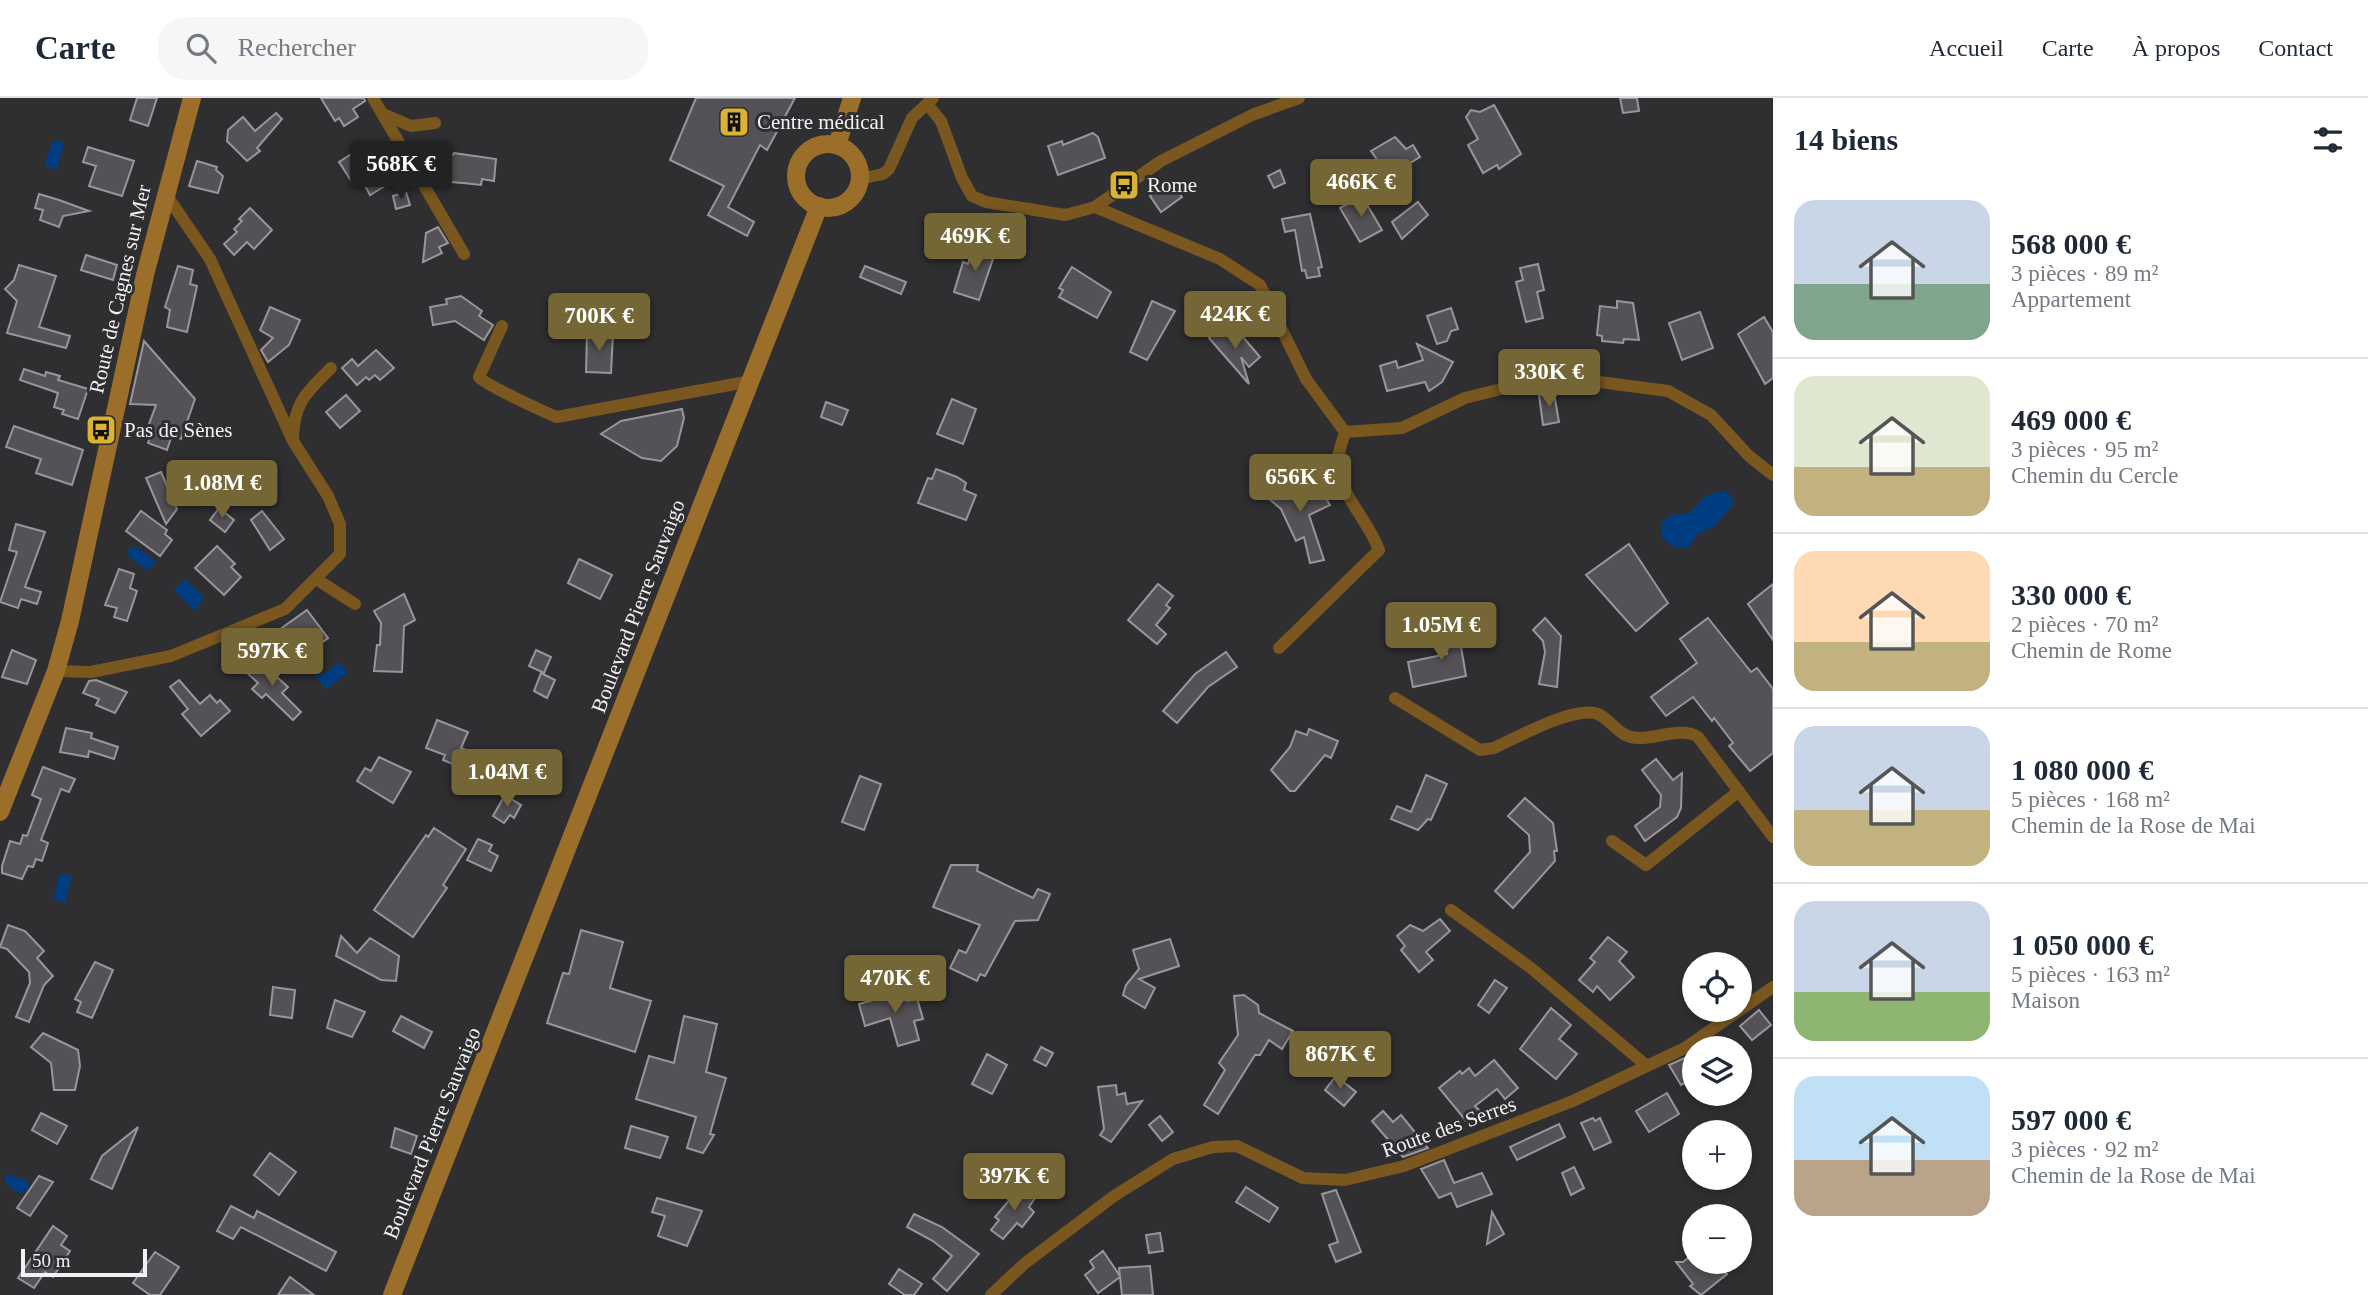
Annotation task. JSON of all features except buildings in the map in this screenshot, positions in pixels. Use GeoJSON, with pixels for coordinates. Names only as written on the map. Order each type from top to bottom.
{"type":"FeatureCollection","features":[{"type":"Feature","properties":{"kind":"main road","name":"Route de Cagnes sur Mer"},"geometry":{"type":"LineString","coordinates":[[0,812],[56,671],[70,621],[165,193],[192,98]]}},
{"type":"Feature","properties":{"kind":"main road"},"geometry":{"type":"LineString","coordinates":[[837,145],[852,98]]}},
{"type":"Feature","properties":{"kind":"main road"},"geometry":{"type":"LineString","coordinates":[[827,144],[837,145],[854,158],[859,179],[856,190],[841,205],[819,206],[803,195],[798,187],[797,166],[808,150],[827,144]]}},
{"type":"Feature","properties":{"kind":"main road","name":"Boulevard Pierre Sauvaigo"},"geometry":{"type":"LineString","coordinates":[[392,1295],[819,206]]}},
{"type":"Feature","properties":{"kind":"street"},"geometry":{"type":"LineString","coordinates":[[373,98],[464,254]]}},
{"type":"Feature","properties":{"kind":"street"},"geometry":{"type":"LineString","coordinates":[[859,179],[883,174],[889,169],[912,118],[930,101],[972,196],[986,202],[1065,215],[1095,207],[1161,161],[1252,115],[1299,98]]}},
{"type":"Feature","properties":{"kind":"street"},"geometry":{"type":"LineString","coordinates":[[382,114],[411,125],[435,123]]}},
{"type":"Feature","properties":{"kind":"street"},"geometry":{"type":"LineString","coordinates":[[56,671],[91,673],[171,656],[285,609],[340,554],[340,524],[328,496],[293,441],[210,259],[165,193]]}},
{"type":"Feature","properties":{"kind":"street"},"geometry":{"type":"LineString","coordinates":[[1095,207],[1220,259],[1260,285],[1306,379],[1345,432],[1337,468],[1348,493],[1371,528],[1379,550],[1279,648]]}},
{"type":"Feature","properties":{"kind":"street"},"geometry":{"type":"LineString","coordinates":[[502,326],[479,377],[484,384],[512,393],[538,411],[557,417],[751,381]]}},
{"type":"Feature","properties":{"kind":"street"},"geometry":{"type":"LineString","coordinates":[[293,441],[293,418],[300,401],[331,368]]}},
{"type":"Feature","properties":{"kind":"street"},"geometry":{"type":"LineString","coordinates":[[1345,432],[1402,428],[1465,398],[1517,385],[1577,379],[1668,391],[1711,415],[1749,456],[1773,475]]}},
{"type":"Feature","properties":{"kind":"street"},"geometry":{"type":"LineString","coordinates":[[316,579],[355,604]]}},
{"type":"Feature","properties":{"kind":"street"},"geometry":{"type":"LineString","coordinates":[[1395,698],[1480,750],[1494,748],[1584,712],[1602,716],[1624,736],[1638,739],[1691,732],[1698,737],[1773,837]]}},
{"type":"Feature","properties":{"kind":"street"},"geometry":{"type":"LineString","coordinates":[[1612,841],[1646,865],[1739,791]]}},
{"type":"Feature","properties":{"kind":"street"},"geometry":{"type":"LineString","coordinates":[[1451,910],[1531,968],[1647,1066]]}},
{"type":"Feature","properties":{"kind":"street","name":"Route des Serres"},"geometry":{"type":"LineString","coordinates":[[991,1295],[1054,1241],[1114,1196],[1173,1159],[1213,1147],[1237,1146],[1303,1178],[1345,1180],[1404,1166],[1502,1130],[1685,1048],[1773,987]]}},
{"type":"Feature","properties":{"kind":"water"},"geometry":{"type":"Polygon","coordinates":[[[60,140],[64,146],[56,170],[45,166],[52,142],[60,140]]]}},
{"type":"Feature","properties":{"kind":"water"},"geometry":{"type":"Polygon","coordinates":[[[1728,492],[1734,503],[1716,525],[1697,535],[1688,548],[1676,548],[1661,538],[1661,523],[1671,515],[1690,513],[1705,496],[1728,492]]]}},
{"type":"Feature","properties":{"kind":"water"},"geometry":{"type":"Polygon","coordinates":[[[135,546],[156,561],[148,571],[128,556],[129,548],[135,546]]]}},
{"type":"Feature","properties":{"kind":"water"},"geometry":{"type":"Polygon","coordinates":[[[185,579],[204,597],[195,611],[174,590],[185,579]]]}},
{"type":"Feature","properties":{"kind":"water"},"geometry":{"type":"Polygon","coordinates":[[[340,662],[348,673],[326,689],[315,675],[319,672],[322,675],[340,662]]]}},
{"type":"Feature","properties":{"kind":"water"},"geometry":{"type":"Polygon","coordinates":[[[60,873],[72,876],[65,903],[53,899],[60,873]]]}},
{"type":"Feature","properties":{"kind":"water"},"geometry":{"type":"Polygon","coordinates":[[[6,1174],[26,1180],[29,1185],[26,1192],[18,1193],[5,1183],[6,1174]]]}},
{"type":"Feature","properties":{"kind":"place","name":"Centre médical"},"geometry":{"type":"Point","coordinates":[734,122]}},
{"type":"Feature","properties":{"kind":"place","name":"Rome"},"geometry":{"type":"Point","coordinates":[1124,185]}},
{"type":"Feature","properties":{"kind":"place","name":"Pas de Sènes"},"geometry":{"type":"Point","coordinates":[101,430]}}]}
